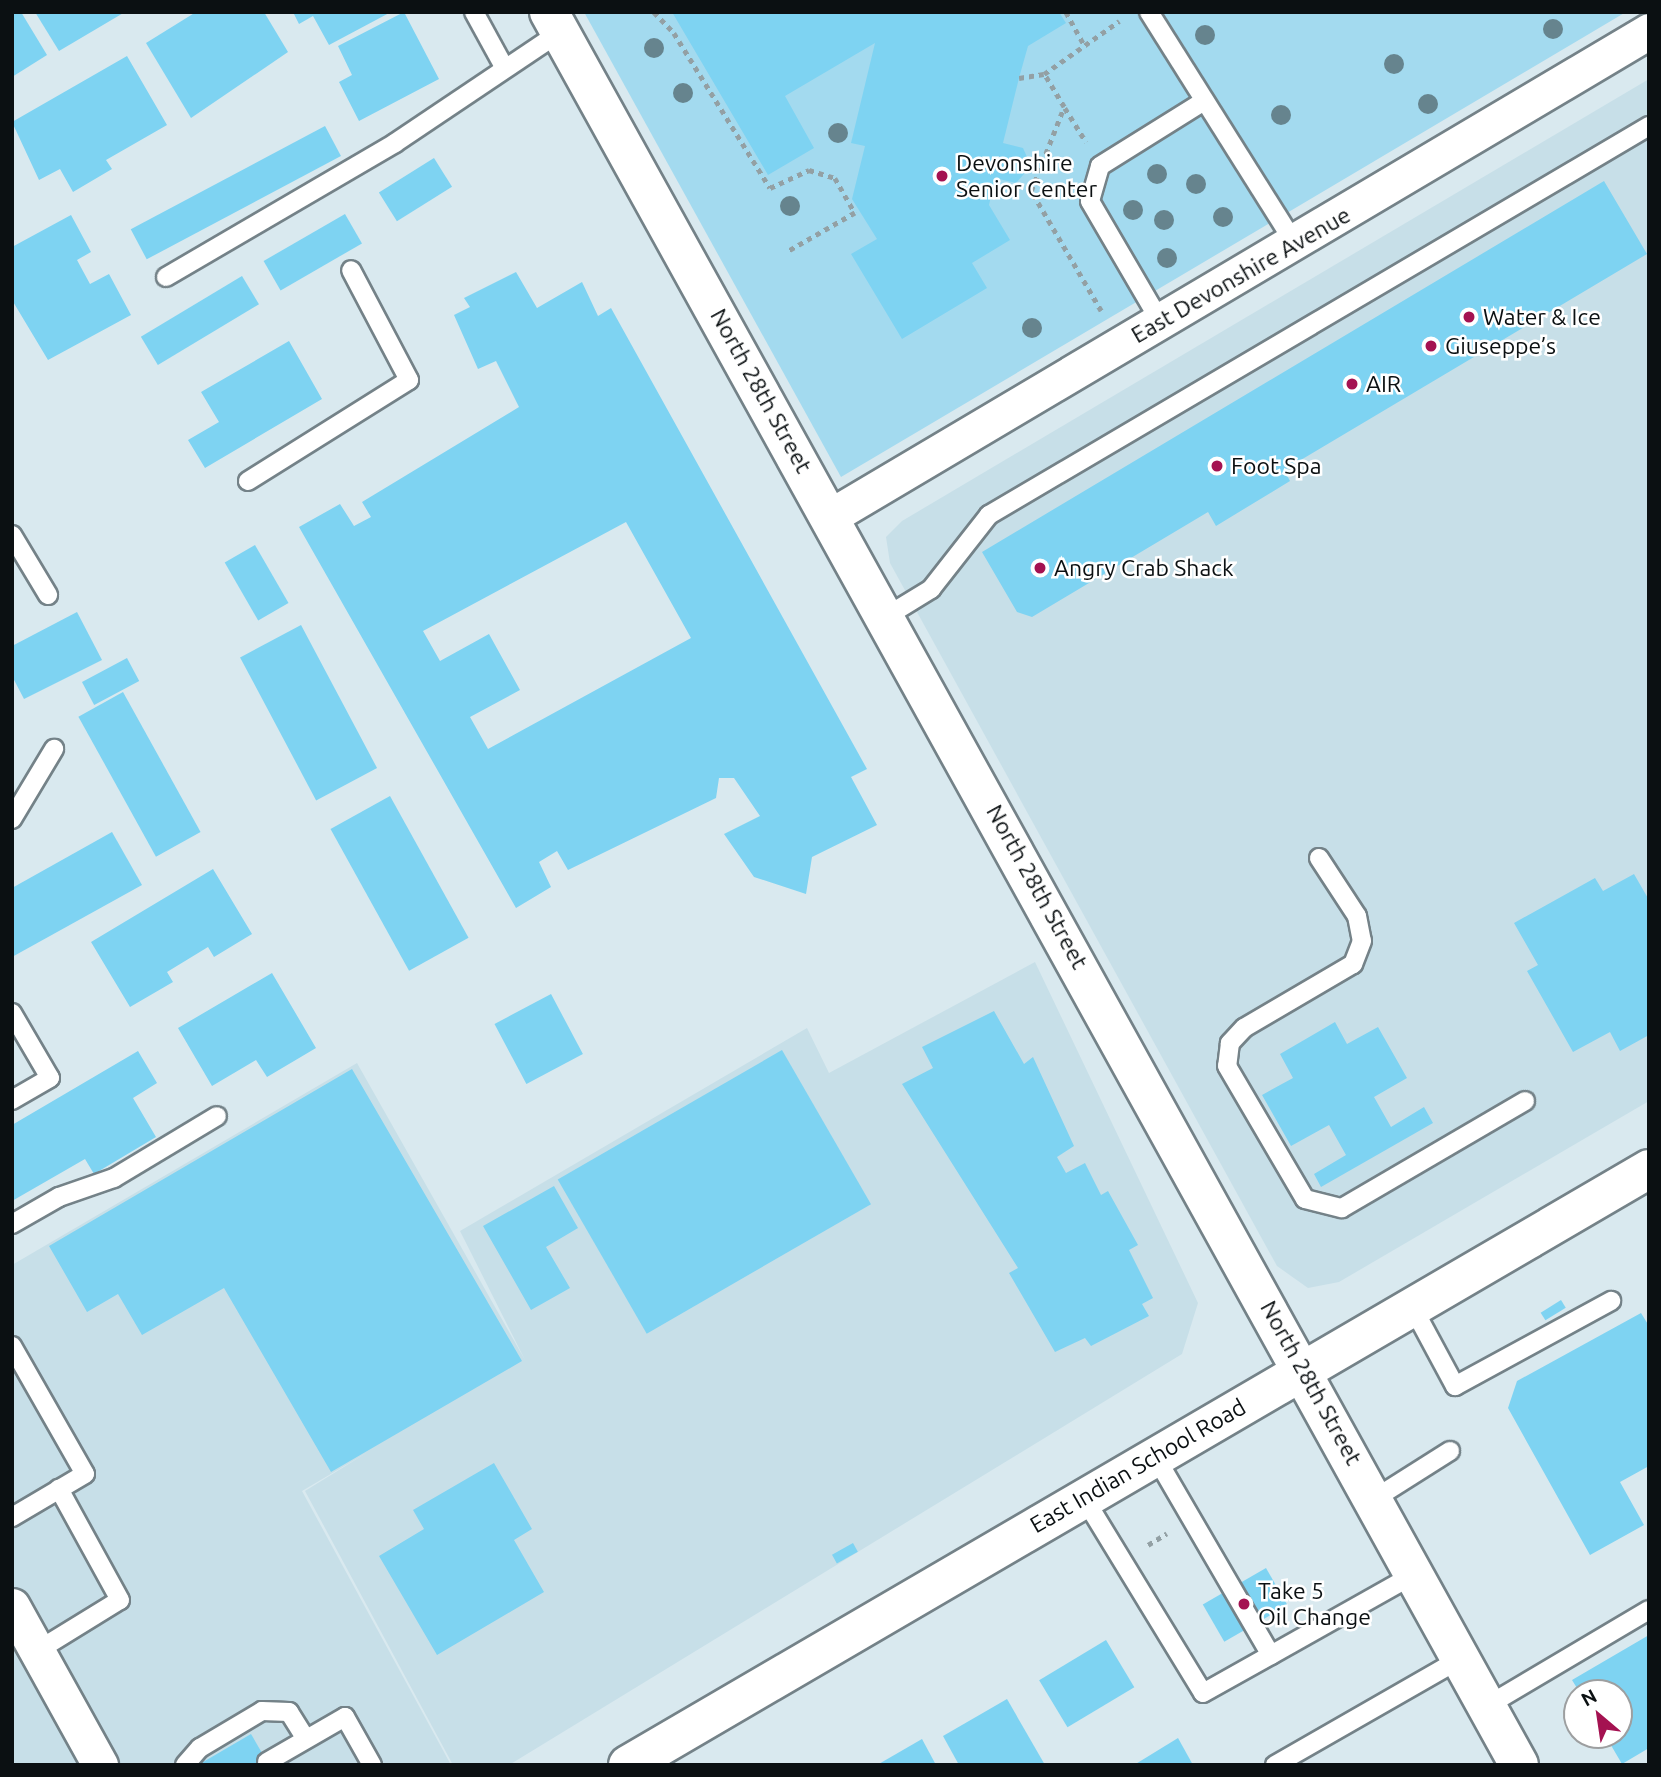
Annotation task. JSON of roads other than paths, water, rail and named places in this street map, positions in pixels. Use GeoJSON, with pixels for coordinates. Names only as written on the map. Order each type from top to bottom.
{"type":"FeatureCollection","features":[{"type":"Feature","properties":{"kind":"street","name":"North 28th Street"},"geometry":{"type":"LineString","coordinates":[[554,22],[1304,1369],[1519,1765]]}},
{"type":"Feature","properties":{"kind":"street","name":"East Devonshire Avenue"},"geometry":{"type":"LineString","coordinates":[[831,516],[1295,244],[1649,31]]}},
{"type":"Feature","properties":{"kind":"street","name":"East Indian School Road"},"geometry":{"type":"LineString","coordinates":[[628,1765],[1649,1169]]}},
{"type":"Feature","properties":{"kind":"street"},"geometry":{"type":"LineString","coordinates":[[22,1633],[100,1765]]}},
{"type":"Feature","properties":{"kind":"lane"},"geometry":{"type":"LineString","coordinates":[[474,12],[503,65]]}},
{"type":"Feature","properties":{"kind":"lane"},"geometry":{"type":"LineString","coordinates":[[1149,12],[1295,244]]}},
{"type":"Feature","properties":{"kind":"lane"},"geometry":{"type":"LineString","coordinates":[[166,277],[395,143],[503,65],[554,22]]}},
{"type":"Feature","properties":{"kind":"lane"},"geometry":{"type":"LineString","coordinates":[[1160,321],[1090,201],[1100,166],[1204,102]]}},
{"type":"Feature","properties":{"kind":"lane"},"geometry":{"type":"LineString","coordinates":[[887,616],[931,589],[989,515],[1649,126]]}},
{"type":"Feature","properties":{"kind":"lane"},"geometry":{"type":"LineString","coordinates":[[248,481],[409,380],[351,271]]}},
{"type":"Feature","properties":{"kind":"lane"},"geometry":{"type":"LineString","coordinates":[[12,536],[48,595]]}},
{"type":"Feature","properties":{"kind":"lane"},"geometry":{"type":"LineString","coordinates":[[12,819],[54,749]]}},
{"type":"Feature","properties":{"kind":"lane"},"geometry":{"type":"LineString","coordinates":[[1319,858],[1357,916],[1362,941],[1353,964],[1244,1028],[1230,1043],[1227,1066],[1305,1199],[1342,1208],[1525,1101]]}},
{"type":"Feature","properties":{"kind":"lane"},"geometry":{"type":"LineString","coordinates":[[12,1013],[50,1078],[12,1100]]}},
{"type":"Feature","properties":{"kind":"lane"},"geometry":{"type":"LineString","coordinates":[[12,1224],[60,1197],[114,1178],[217,1116]]}},
{"type":"Feature","properties":{"kind":"lane"},"geometry":{"type":"LineString","coordinates":[[1412,1306],[1455,1386],[1611,1301]]}},
{"type":"Feature","properties":{"kind":"lane"},"geometry":{"type":"LineString","coordinates":[[12,1346],[85,1474],[12,1517]]}},
{"type":"Feature","properties":{"kind":"lane"},"geometry":{"type":"LineString","coordinates":[[1374,1499],[1451,1451]]}},
{"type":"Feature","properties":{"kind":"lane"},"geometry":{"type":"LineString","coordinates":[[1155,1456],[1271,1655]]}},
{"type":"Feature","properties":{"kind":"lane"},"geometry":{"type":"LineString","coordinates":[[22,1633],[120,1600],[59,1489]]}},
{"type":"Feature","properties":{"kind":"lane"},"geometry":{"type":"LineString","coordinates":[[1084,1498],[1202,1693],[1415,1574]]}},
{"type":"Feature","properties":{"kind":"lane"},"geometry":{"type":"LineString","coordinates":[[1487,1706],[1649,1610]]}},
{"type":"Feature","properties":{"kind":"lane"},"geometry":{"type":"LineString","coordinates":[[1275,1765],[1460,1659]]}},
{"type":"Feature","properties":{"kind":"lane"},"geometry":{"type":"LineString","coordinates":[[185,1765],[200,1748],[262,1711],[289,1712],[305,1738]]}},
{"type":"Feature","properties":{"kind":"lane"},"geometry":{"type":"LineString","coordinates":[[267,1762],[345,1717],[372,1765]]}},
{"type":"Feature","properties":{"kind":"place","name":"Devonshire Senior Center"},"geometry":{"type":"Point","coordinates":[942,176]}},
{"type":"Feature","properties":{"kind":"place","name":"Water & Ice"},"geometry":{"type":"Point","coordinates":[1469,317]}},
{"type":"Feature","properties":{"kind":"place","name":"Giuseppe’s"},"geometry":{"type":"Point","coordinates":[1431,346]}},
{"type":"Feature","properties":{"kind":"place","name":"AIR"},"geometry":{"type":"Point","coordinates":[1352,384]}},
{"type":"Feature","properties":{"kind":"place","name":"Foot Spa"},"geometry":{"type":"Point","coordinates":[1217,466]}},
{"type":"Feature","properties":{"kind":"place","name":"Angry Crab Shack"},"geometry":{"type":"Point","coordinates":[1040,568]}},
{"type":"Feature","properties":{"kind":"place","name":"Take 5 Oil Change"},"geometry":{"type":"Point","coordinates":[1244,1604]}}]}
